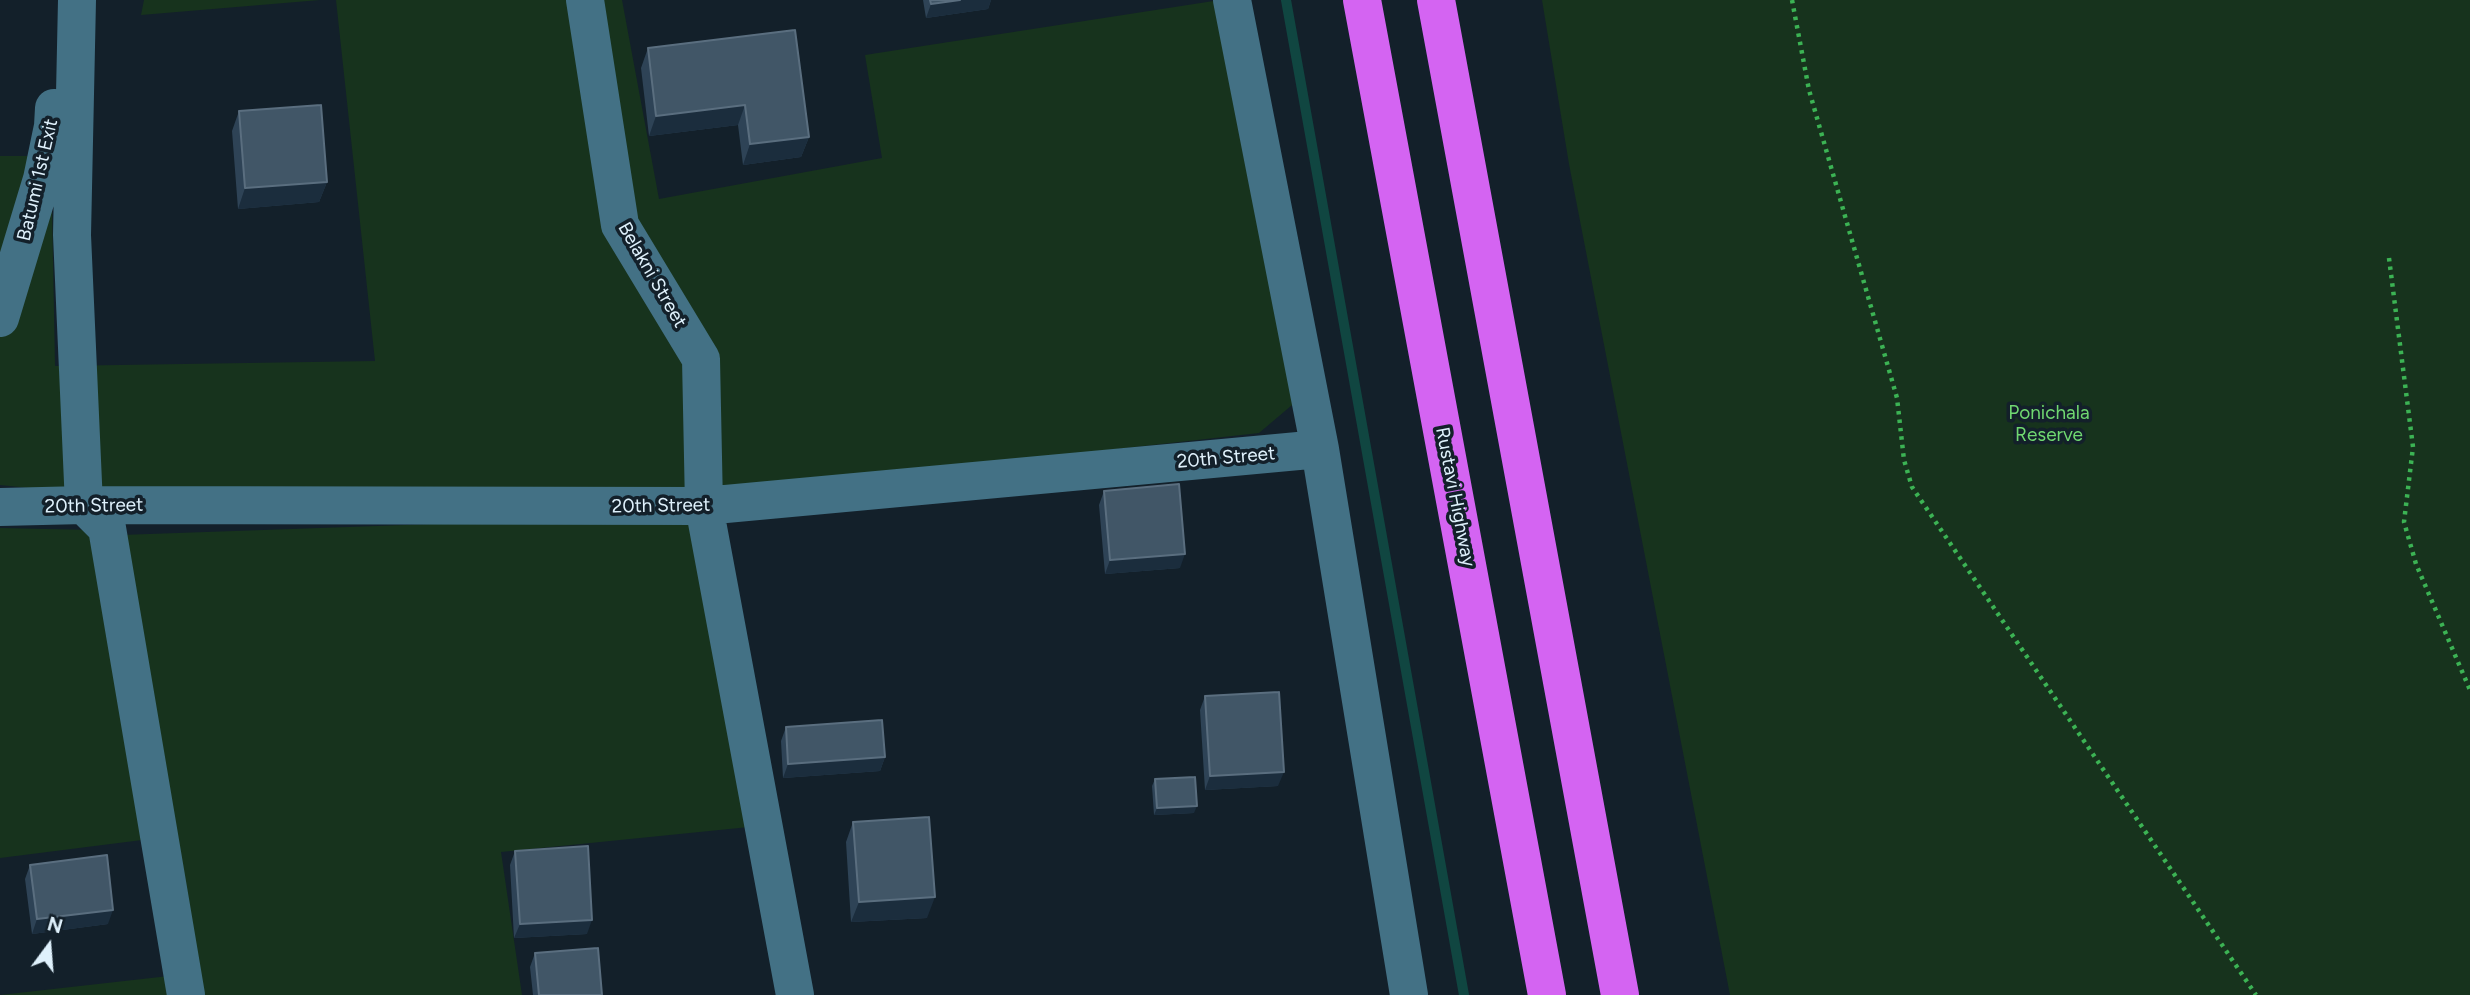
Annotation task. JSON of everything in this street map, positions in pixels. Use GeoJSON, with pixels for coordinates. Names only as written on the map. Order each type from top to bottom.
{"type":"FeatureCollection","features":[{"type":"Feature","properties":{"kind":"highway","name":"Rustavi Highway"},"geometry":{"type":"LineString","coordinates":[[1362,0],[1547,995]]}},
{"type":"Feature","properties":{"kind":"highway"},"geometry":{"type":"LineString","coordinates":[[1436,0],[1620,995]]}},
{"type":"Feature","properties":{"kind":"street","name":"Batumi 1st Exit"},"geometry":{"type":"LineString","coordinates":[[0,318],[42,179],[53,126],[56,81],[77,0]]}},
{"type":"Feature","properties":{"kind":"street"},"geometry":{"type":"LineString","coordinates":[[77,0],[72,235],[85,505],[107,528],[186,995]]}},
{"type":"Feature","properties":{"kind":"street","name":"Belakni Street"},"geometry":{"type":"LineString","coordinates":[[585,0],[620,225],[701,359],[705,506],[795,995]]}},
{"type":"Feature","properties":{"kind":"street"},"geometry":{"type":"LineString","coordinates":[[1232,0],[1320,449],[1409,995]]}},
{"type":"Feature","properties":{"kind":"street","name":"20th Street"},"geometry":{"type":"LineString","coordinates":[[0,507],[705,506],[1320,449]]}},
{"type":"Feature","properties":{"kind":"path"},"geometry":{"type":"LineString","coordinates":[[1792,0],[1809,90],[1896,398],[1903,460],[1912,487],[2256,995]]}},
{"type":"Feature","properties":{"kind":"path"},"geometry":{"type":"LineString","coordinates":[[2389,258],[2413,447],[2404,522],[2416,564],[2470,690]]}},
{"type":"Feature","properties":{"kind":"green space"},"geometry":{"type":"Polygon","coordinates":[[[144,0],[320,0],[141,15],[144,0]]]}},
{"type":"Feature","properties":{"kind":"green space"},"geometry":{"type":"Polygon","coordinates":[[[336,0],[622,0],[659,199],[882,158],[865,55],[1220,0],[1298,400],[1259,433],[682,498],[148,500],[0,485],[0,156],[51,156],[55,366],[375,361],[336,0]]]}},
{"type":"Feature","properties":{"kind":"green space","name":"Ponichala Reserve"},"geometry":{"type":"Polygon","coordinates":[[[1542,0],[2470,0],[2470,995],[1730,995],[1569,164],[1542,0]]]}},
{"type":"Feature","properties":{"kind":"green space"},"geometry":{"type":"Polygon","coordinates":[[[690,515],[749,827],[501,852],[522,995],[200,995],[121,535],[690,515]]]}},
{"type":"Feature","properties":{"kind":"green space"},"geometry":{"type":"Polygon","coordinates":[[[0,528],[93,530],[150,839],[0,858],[0,528]]]}},
{"type":"Feature","properties":{"kind":"green space"},"geometry":{"type":"Polygon","coordinates":[[[169,976],[172,995],[0,995],[169,976]]]}},
{"type":"Feature","properties":{"kind":"building"},"geometry":{"type":"Polygon","coordinates":[[[930,0],[960,0],[931,4],[930,0]]]}},
{"type":"Feature","properties":{"kind":"building"},"geometry":{"type":"Polygon","coordinates":[[[795,30],[809,137],[750,144],[745,105],[656,116],[648,48],[795,30]]]}},
{"type":"Feature","properties":{"kind":"building"},"geometry":{"type":"Polygon","coordinates":[[[321,105],[327,182],[245,188],[239,111],[321,105]]]}},
{"type":"Feature","properties":{"kind":"building"},"geometry":{"type":"Polygon","coordinates":[[[1179,484],[1185,554],[1110,560],[1104,491],[1179,484]]]}},
{"type":"Feature","properties":{"kind":"building"},"geometry":{"type":"Polygon","coordinates":[[[1279,692],[1284,772],[1210,776],[1205,696],[1279,692]]]}},
{"type":"Feature","properties":{"kind":"building"},"geometry":{"type":"Polygon","coordinates":[[[882,720],[885,757],[788,764],[786,727],[882,720]]]}},
{"type":"Feature","properties":{"kind":"building"},"geometry":{"type":"Polygon","coordinates":[[[1195,777],[1197,806],[1157,808],[1155,779],[1195,777]]]}},
{"type":"Feature","properties":{"kind":"building"},"geometry":{"type":"Polygon","coordinates":[[[929,817],[935,897],[859,902],[853,822],[929,817]]]}},
{"type":"Feature","properties":{"kind":"building"},"geometry":{"type":"Polygon","coordinates":[[[588,846],[592,920],[520,924],[515,851],[588,846]]]}},
{"type":"Feature","properties":{"kind":"building"},"geometry":{"type":"Polygon","coordinates":[[[107,855],[113,910],[37,919],[30,865],[107,855]]]}},
{"type":"Feature","properties":{"kind":"building"},"geometry":{"type":"Polygon","coordinates":[[[598,948],[602,995],[539,995],[535,953],[598,948]]]}},
{"type":"Feature","properties":{"kind":"waterway"},"geometry":{"type":"LineString","coordinates":[[1286,0],[1464,995]]}}]}
